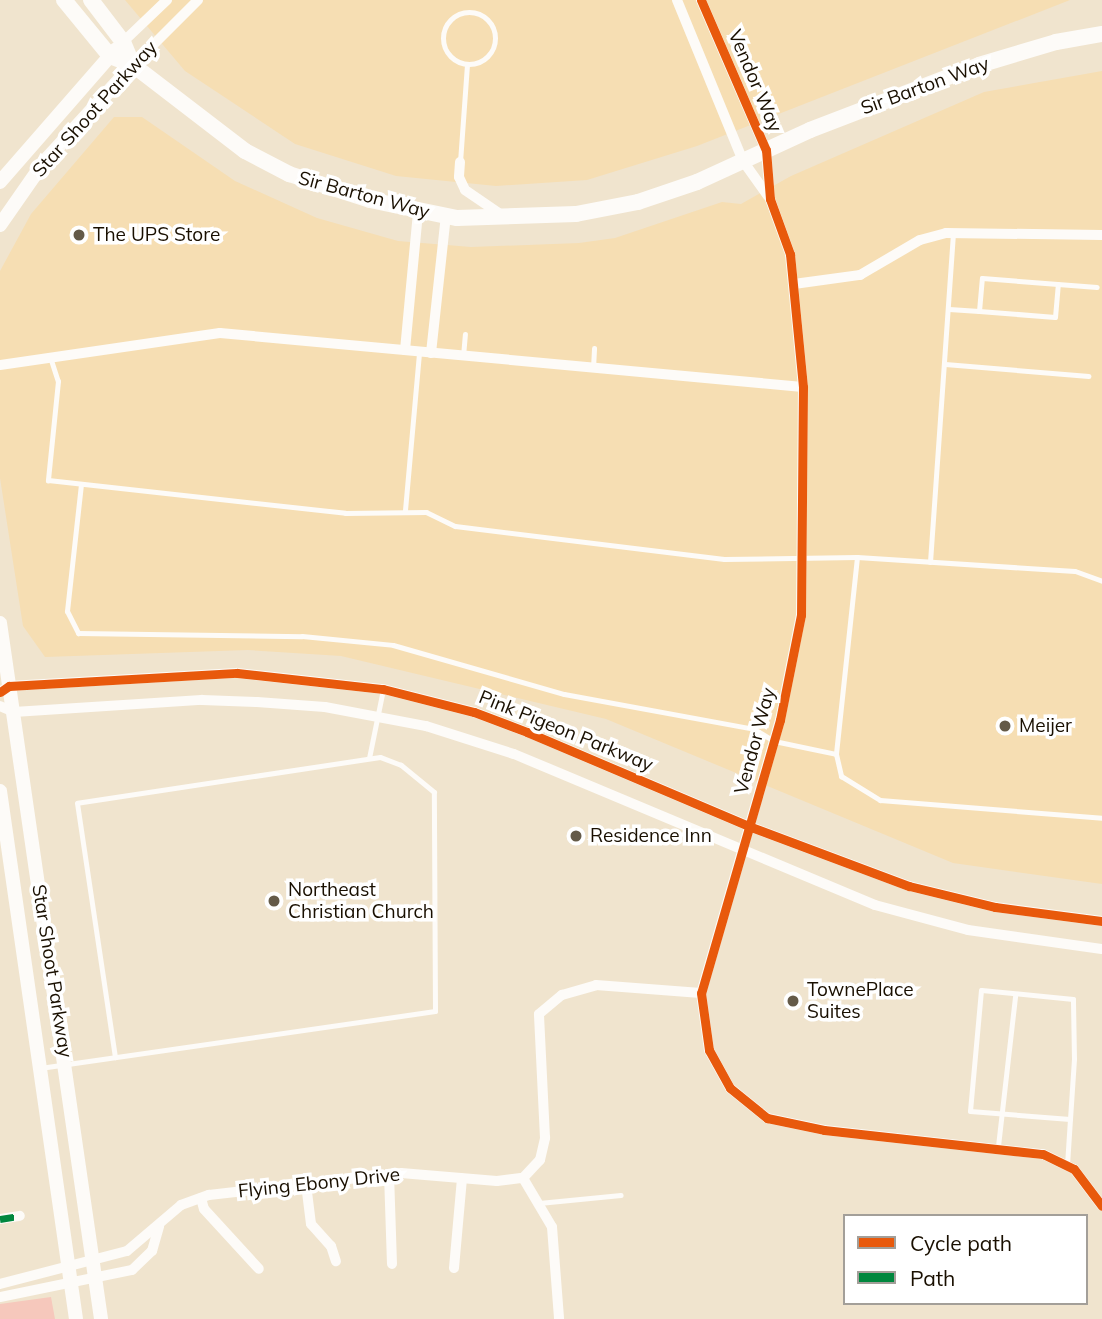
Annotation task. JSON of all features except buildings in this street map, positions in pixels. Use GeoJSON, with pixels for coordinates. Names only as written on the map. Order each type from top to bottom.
{"type":"FeatureCollection","features":[{"type":"Feature","properties":{"kind":"main road","name":"Sir Barton Way"},"geometry":{"type":"LineString","coordinates":[[64,0],[110,56],[133,65],[208,126],[289,174],[418,212],[509,219],[576,214],[638,202],[979,65],[1056,42],[1102,34]]}},
{"type":"Feature","properties":{"kind":"main road","name":"Sir Barton Way"},"geometry":{"type":"LineString","coordinates":[[91,0],[123,42],[133,65]]}},
{"type":"Feature","properties":{"kind":"street","name":"Star Shoot Parkway"},"geometry":{"type":"LineString","coordinates":[[0,182],[110,56],[167,0]]}},
{"type":"Feature","properties":{"kind":"street","name":"Star Shoot Parkway"},"geometry":{"type":"LineString","coordinates":[[0,225],[44,162],[133,65],[198,0]]}},
{"type":"Feature","properties":{"kind":"street","name":"Vendor Way"},"geometry":{"type":"LineString","coordinates":[[677,0],[743,161],[770,199]]}},
{"type":"Feature","properties":{"kind":"street","name":"Vendor Way"},"geometry":{"type":"LineString","coordinates":[[701,0],[766,150],[770,199],[790,254],[803,387],[804,554],[796,654],[751,827],[701,993],[701,1013],[714,1064],[730,1088],[767,1118],[824,1130],[998,1146],[1043,1154],[1067,1165],[1085,1179],[1102,1206]]}},
{"type":"Feature","properties":{"kind":"street"},"geometry":{"type":"LineString","coordinates":[[460,162],[459,177],[465,190],[509,219]]}},
{"type":"Feature","properties":{"kind":"street"},"geometry":{"type":"LineString","coordinates":[[405,350],[418,212]]}},
{"type":"Feature","properties":{"kind":"street"},"geometry":{"type":"LineString","coordinates":[[431,353],[446,216]]}},
{"type":"Feature","properties":{"kind":"street"},"geometry":{"type":"LineString","coordinates":[[794,284],[860,275],[919,240],[953,232],[1102,234]]}},
{"type":"Feature","properties":{"kind":"street"},"geometry":{"type":"LineString","coordinates":[[0,365],[51,360],[220,333],[803,387]]}},
{"type":"Feature","properties":{"kind":"street","name":"Star Shoot Parkway"},"geometry":{"type":"LineString","coordinates":[[0,622],[7,709],[66,1064],[101,1319]]}},
{"type":"Feature","properties":{"kind":"street","name":"Pink Pigeon Parkway"},"geometry":{"type":"LineString","coordinates":[[5,689],[237,673],[383,689],[474,712],[527,732],[751,827],[866,872],[941,895],[1040,915],[1102,921]]}},
{"type":"Feature","properties":{"kind":"street"},"geometry":{"type":"LineString","coordinates":[[7,709],[202,701],[293,704],[377,716],[485,743],[840,893],[928,921],[1030,942],[1102,949]]}},
{"type":"Feature","properties":{"kind":"street","name":"Star Shoot Parkway"},"geometry":{"type":"LineString","coordinates":[[0,790],[76,1319]]}},
{"type":"Feature","properties":{"kind":"street"},"geometry":{"type":"LineString","coordinates":[[559,1319],[552,1227],[523,1178],[544,1149],[539,1014],[562,995],[596,985],[701,993]]}},
{"type":"Feature","properties":{"kind":"street"},"geometry":{"type":"LineString","coordinates":[[389,1174],[392,1264]]}},
{"type":"Feature","properties":{"kind":"street","name":"Flying Ebony Drive"},"geometry":{"type":"LineString","coordinates":[[93,1270],[127,1251],[181,1205],[201,1198],[248,1188],[389,1174],[523,1178]]}},
{"type":"Feature","properties":{"kind":"street"},"geometry":{"type":"LineString","coordinates":[[454,1268],[462,1178]]}},
{"type":"Feature","properties":{"kind":"street"},"geometry":{"type":"LineString","coordinates":[[306,1184],[309,1219],[331,1246],[336,1261]]}},
{"type":"Feature","properties":{"kind":"street"},"geometry":{"type":"LineString","coordinates":[[201,1198],[204,1209],[259,1269]]}},
{"type":"Feature","properties":{"kind":"street"},"geometry":{"type":"LineString","coordinates":[[0,1219],[20,1216]]}},
{"type":"Feature","properties":{"kind":"street","name":"Flying Ebony Drive"},"geometry":{"type":"LineString","coordinates":[[0,1284],[141,1264],[152,1251],[159,1226]]}},
{"type":"Feature","properties":{"kind":"street","name":"Flying Ebony Drive"},"geometry":{"type":"LineString","coordinates":[[0,1297],[70,1274]]}},
{"type":"Feature","properties":{"kind":"lane"},"geometry":{"type":"LineString","coordinates":[[468,12],[485,17],[495,36],[486,58],[467,64],[452,57],[443,36],[449,21],[468,12]]}},
{"type":"Feature","properties":{"kind":"lane"},"geometry":{"type":"LineString","coordinates":[[460,162],[467,64]]}},
{"type":"Feature","properties":{"kind":"lane"},"geometry":{"type":"LineString","coordinates":[[930,562],[953,232]]}},
{"type":"Feature","properties":{"kind":"lane"},"geometry":{"type":"LineString","coordinates":[[979,311],[982,278],[1097,287]]}},
{"type":"Feature","properties":{"kind":"lane"},"geometry":{"type":"LineString","coordinates":[[949,309],[1055,317],[1058,284]]}},
{"type":"Feature","properties":{"kind":"lane"},"geometry":{"type":"LineString","coordinates":[[463,356],[465,334]]}},
{"type":"Feature","properties":{"kind":"lane"},"geometry":{"type":"LineString","coordinates":[[593,368],[594,348]]}},
{"type":"Feature","properties":{"kind":"lane"},"geometry":{"type":"LineString","coordinates":[[405,510],[419,352]]}},
{"type":"Feature","properties":{"kind":"lane"},"geometry":{"type":"LineString","coordinates":[[51,360],[58,381],[48,480],[345,513],[405,510],[426,512],[456,526],[724,559],[804,554],[857,557],[1075,571],[1102,581]]}},
{"type":"Feature","properties":{"kind":"lane"},"geometry":{"type":"LineString","coordinates":[[945,364],[1089,376]]}},
{"type":"Feature","properties":{"kind":"lane"},"geometry":{"type":"LineString","coordinates":[[81,484],[66,611],[78,634],[302,636],[393,645],[564,694],[754,729],[775,741],[836,754]]}},
{"type":"Feature","properties":{"kind":"lane"},"geometry":{"type":"LineString","coordinates":[[857,557],[836,754],[841,776],[880,800],[1102,818]]}},
{"type":"Feature","properties":{"kind":"lane"},"geometry":{"type":"LineString","coordinates":[[369,758],[383,689]]}},
{"type":"Feature","properties":{"kind":"lane"},"geometry":{"type":"LineString","coordinates":[[40,1068],[435,1011],[434,792],[401,765],[380,757],[77,803],[115,1057]]}},
{"type":"Feature","properties":{"kind":"lane"},"geometry":{"type":"LineString","coordinates":[[1067,1165],[1070,1119],[1073,999],[1015,996],[981,990],[971,1111],[1070,1119]]}},
{"type":"Feature","properties":{"kind":"lane"},"geometry":{"type":"LineString","coordinates":[[998,1146],[1015,996]]}},
{"type":"Feature","properties":{"kind":"lane"},"geometry":{"type":"LineString","coordinates":[[536,1204],[621,1195]]}},
{"type":"Feature","properties":{"kind":"shaded area"},"geometry":{"type":"Polygon","coordinates":[[[125,0],[1070,0],[697,146],[587,180],[496,186],[396,176],[295,144],[185,71],[125,0]]]}},
{"type":"Feature","properties":{"kind":"shaded area"},"geometry":{"type":"Polygon","coordinates":[[[1102,71],[1102,884],[953,863],[606,719],[341,656],[248,650],[45,657],[23,626],[0,478],[0,271],[31,214],[114,117],[142,117],[235,181],[317,218],[398,241],[471,247],[579,243],[615,238],[722,202],[741,204],[791,176],[984,92],[1102,71]]]}},
{"type":"Feature","properties":{"kind":"shaded area"},"geometry":{"type":"Polygon","coordinates":[[[51,1297],[55,1319],[0,1319],[0,1304],[51,1297]]]}},
{"type":"Feature","properties":{"kind":"marked path"},"geometry":{"type":"LineString","coordinates":[[0,1219],[20,1216]]}},
{"type":"Feature","properties":{"kind":"cycle path"},"geometry":{"type":"LineString","coordinates":[[701,0],[766,150],[770,199],[790,254],[803,387],[801,615],[780,720],[701,993],[709,1050],[730,1088],[767,1118],[824,1130],[1043,1154],[1074,1169],[1102,1206]]}},
{"type":"Feature","properties":{"kind":"cycle path"},"geometry":{"type":"LineString","coordinates":[[0,692],[9,686],[237,673],[383,689],[474,712],[751,827],[909,886],[995,907],[1102,921]]}},
{"type":"Feature","properties":{"kind":"place","name":"The UPS Store"},"geometry":{"type":"Point","coordinates":[79,235]}},
{"type":"Feature","properties":{"kind":"place","name":"Meijer"},"geometry":{"type":"Point","coordinates":[1005,726]}},
{"type":"Feature","properties":{"kind":"place","name":"Residence Inn"},"geometry":{"type":"Point","coordinates":[576,836]}},
{"type":"Feature","properties":{"kind":"place","name":"Northeast Christian Church"},"geometry":{"type":"Point","coordinates":[274,901]}},
{"type":"Feature","properties":{"kind":"place","name":"TownePlace Suites"},"geometry":{"type":"Point","coordinates":[793,1001]}}]}
